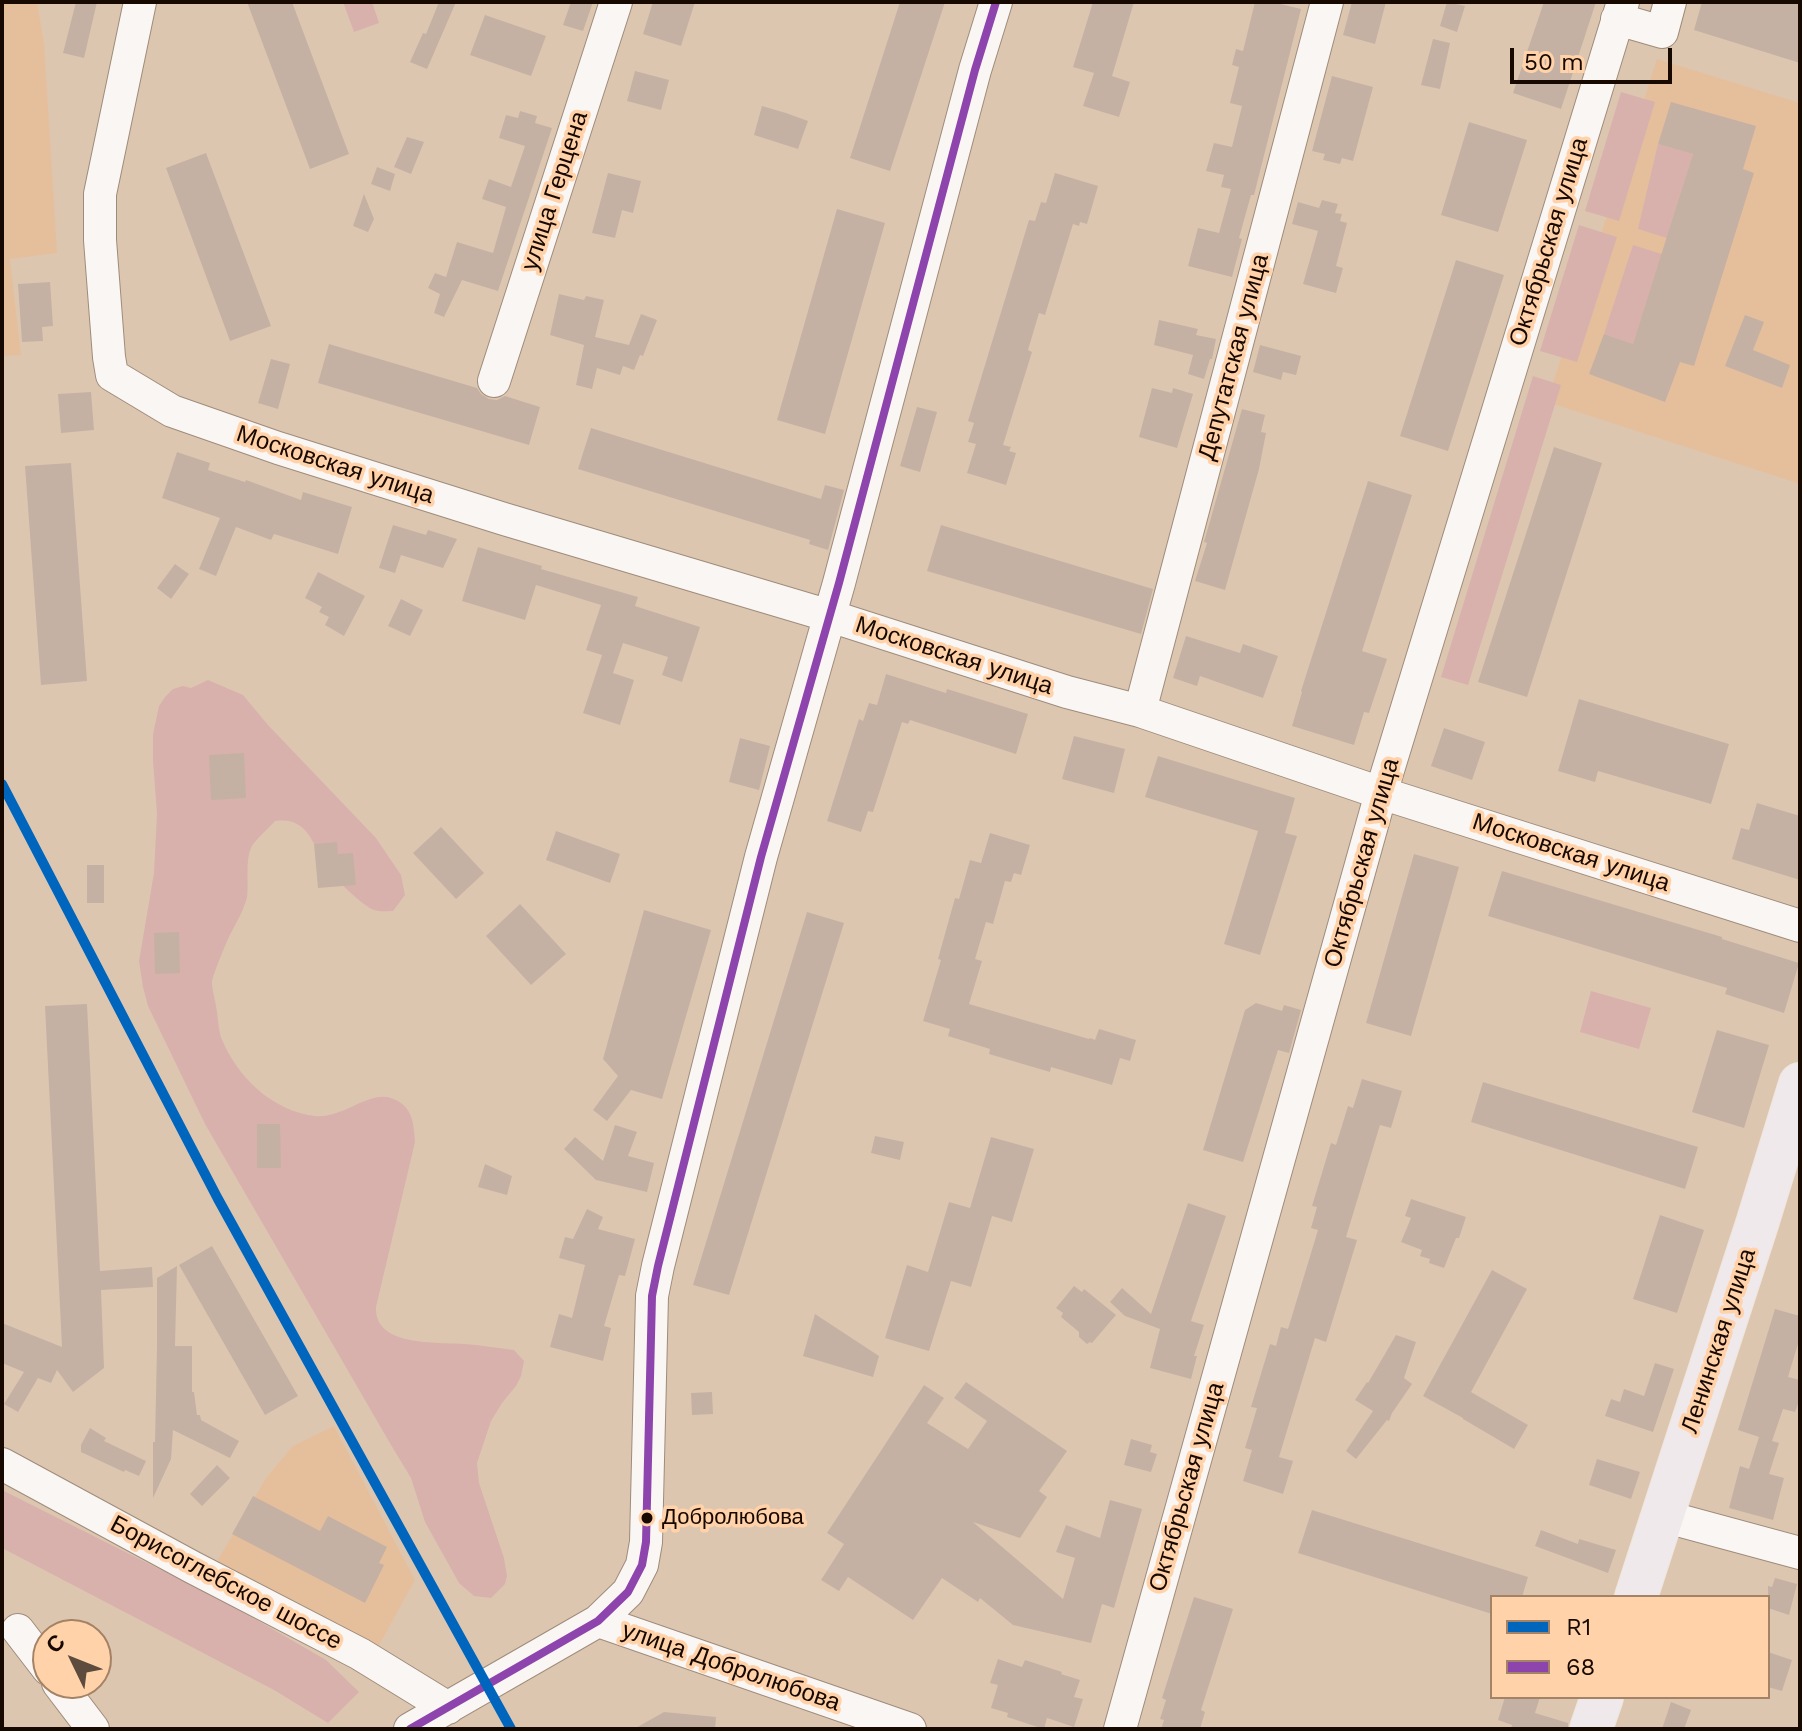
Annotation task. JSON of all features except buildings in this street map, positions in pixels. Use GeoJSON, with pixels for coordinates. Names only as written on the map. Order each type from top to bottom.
{"type":"FeatureCollection","features":[{"type":"Feature","properties":{"kind":"main road","name":"Ленинская улица"},"geometry":{"type":"LineString","coordinates":[[1637,1595],[1800,1084]]}},
{"type":"Feature","properties":{"kind":"main road"},"geometry":{"type":"LineString","coordinates":[[1591,1729],[1601,1699]]}},
{"type":"Feature","properties":{"kind":"street","name":"Московская улица"},"geometry":{"type":"LineString","coordinates":[[140,2],[100,194],[100,240],[109,357],[112,375],[172,411],[504,519],[830,616],[1067,692],[1140,711],[1381,793],[1800,926]]}},
{"type":"Feature","properties":{"kind":"street","name":"улица Герцена"},"geometry":{"type":"LineString","coordinates":[[494,381],[616,2]]}},
{"type":"Feature","properties":{"kind":"street"},"geometry":{"type":"LineString","coordinates":[[410,1729],[598,1621],[628,1592],[642,1565],[646,1542],[652,1296],[658,1266],[761,857],[830,616],[971,85],[996,2]]}},
{"type":"Feature","properties":{"kind":"street","name":"Депутатская улица"},"geometry":{"type":"LineString","coordinates":[[1140,711],[1327,2]]}},
{"type":"Feature","properties":{"kind":"street"},"geometry":{"type":"LineString","coordinates":[[1620,10],[1662,32],[1670,2]]}},
{"type":"Feature","properties":{"kind":"street","name":"Октябрьская улица"},"geometry":{"type":"LineString","coordinates":[[1120,1729],[1381,793],[1620,10]]}},
{"type":"Feature","properties":{"kind":"street","name":"Борисоглебское шоссе"},"geometry":{"type":"LineString","coordinates":[[2,1464],[360,1654],[448,1708]]}},
{"type":"Feature","properties":{"kind":"street"},"geometry":{"type":"LineString","coordinates":[[1663,1516],[1800,1553]]}},
{"type":"Feature","properties":{"kind":"street","name":"улица Добролюбова"},"geometry":{"type":"LineString","coordinates":[[598,1621],[910,1729]]}},
{"type":"Feature","properties":{"kind":"street"},"geometry":{"type":"LineString","coordinates":[[18,1630],[32,1648]]}},
{"type":"Feature","properties":{"kind":"street"},"geometry":{"type":"LineString","coordinates":[[70,1699],[93,1729]]}},
{"type":"Feature","properties":{"kind":"shaded area"},"geometry":{"type":"Polygon","coordinates":[[[2,2],[37,2],[44,43],[57,253],[10,259],[21,355],[2,356],[2,2]]]}},
{"type":"Feature","properties":{"kind":"shaded area"},"geometry":{"type":"Polygon","coordinates":[[[343,2],[372,2],[379,23],[354,32],[343,2]]]}},
{"type":"Feature","properties":{"kind":"shaded area"},"geometry":{"type":"Polygon","coordinates":[[[1657,59],[1800,103],[1800,484],[1547,402],[1657,59]]]}},
{"type":"Feature","properties":{"kind":"shaded area"},"geometry":{"type":"Polygon","coordinates":[[[1621,92],[1655,102],[1619,221],[1585,211],[1621,92]]]}},
{"type":"Feature","properties":{"kind":"shaded area"},"geometry":{"type":"Polygon","coordinates":[[[1658,144],[1693,154],[1667,238],[1638,229],[1658,144]]]}},
{"type":"Feature","properties":{"kind":"shaded area"},"geometry":{"type":"Polygon","coordinates":[[[1579,225],[1617,237],[1577,362],[1540,351],[1579,225]]]}},
{"type":"Feature","properties":{"kind":"shaded area"},"geometry":{"type":"Polygon","coordinates":[[[1633,245],[1662,254],[1633,344],[1604,334],[1633,245]]]}},
{"type":"Feature","properties":{"kind":"shaded area"},"geometry":{"type":"Polygon","coordinates":[[[1533,376],[1561,385],[1468,685],[1441,677],[1533,376]]]}},
{"type":"Feature","properties":{"kind":"shaded area"},"geometry":{"type":"Polygon","coordinates":[[[208,680],[243,695],[376,838],[401,875],[405,895],[393,911],[369,908],[334,876],[304,829],[287,821],[275,821],[251,848],[247,897],[218,964],[212,988],[220,1033],[228,1051],[246,1078],[270,1099],[299,1113],[315,1116],[325,1116],[382,1097],[398,1101],[408,1110],[415,1142],[376,1307],[378,1320],[385,1329],[409,1340],[514,1350],[524,1361],[516,1386],[491,1421],[477,1463],[479,1483],[507,1576],[505,1584],[491,1598],[474,1596],[459,1583],[425,1522],[411,1478],[205,1124],[148,1006],[139,961],[154,873],[157,814],[153,734],[159,706],[173,689],[183,686],[191,688],[208,680]]]}},
{"type":"Feature","properties":{"kind":"shaded area"},"geometry":{"type":"Polygon","coordinates":[[[1591,991],[1651,1008],[1639,1049],[1580,1032],[1591,991]]]}},
{"type":"Feature","properties":{"kind":"shaded area"},"geometry":{"type":"Polygon","coordinates":[[[334,1426],[415,1580],[377,1649],[216,1563],[266,1478],[293,1446],[334,1426]]]}},
{"type":"Feature","properties":{"kind":"shaded area"},"geometry":{"type":"Polygon","coordinates":[[[2,1490],[231,1605],[326,1660],[359,1692],[328,1723],[274,1690],[2,1548],[2,1490]]]}},
{"type":"Feature","properties":{"kind":"transit line","name":"68"},"geometry":{"type":"LineString","coordinates":[[410,1729],[598,1621],[628,1592],[642,1565],[646,1542],[652,1296],[658,1266],[761,857],[839,583],[975,70],[996,2]]}},
{"type":"Feature","properties":{"kind":"transit line","name":"R1"},"geometry":{"type":"LineString","coordinates":[[2,784],[218,1199],[511,1729]]}},
{"type":"Feature","properties":{"kind":"place","name":"Добролюбова"},"geometry":{"type":"Point","coordinates":[647,1518]}}]}
